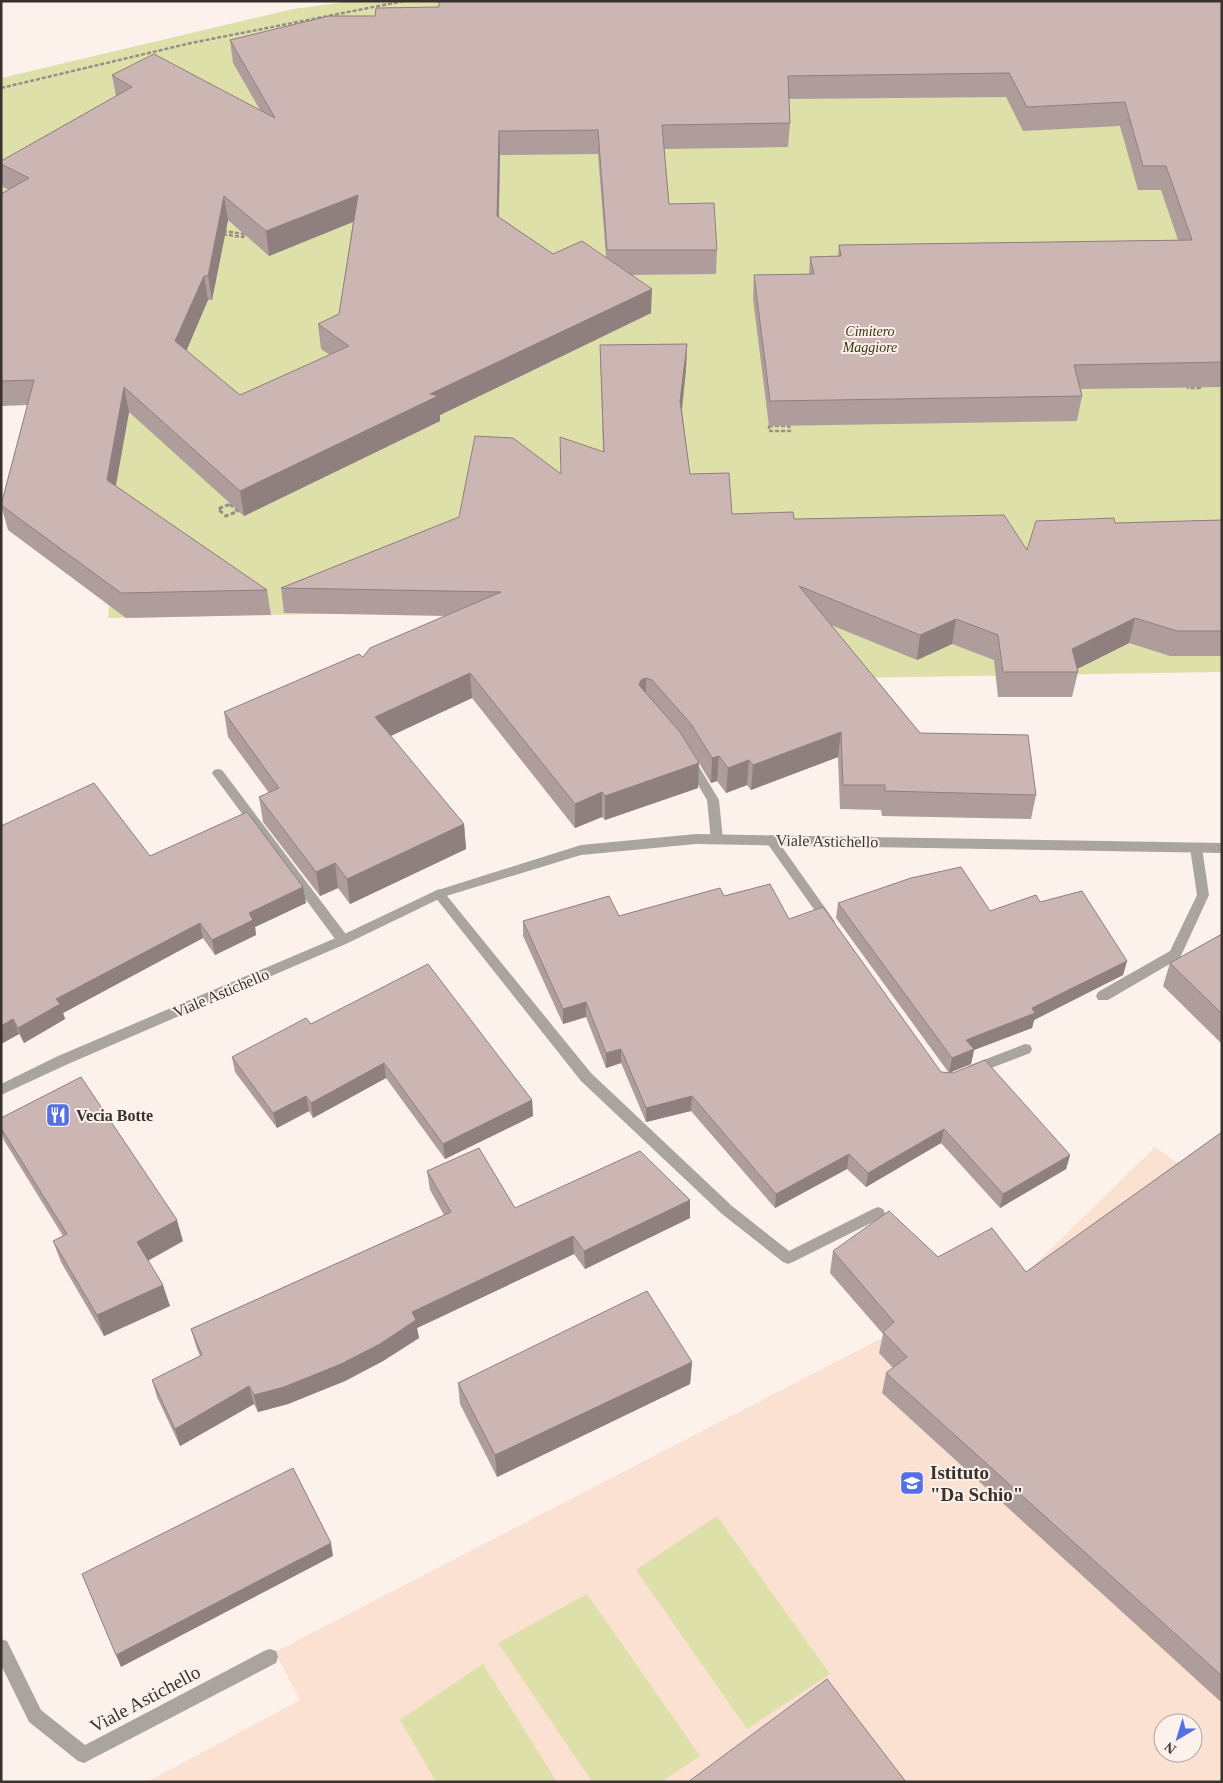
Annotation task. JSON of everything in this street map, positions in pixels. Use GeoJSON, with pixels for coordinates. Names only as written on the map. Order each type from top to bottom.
{"type":"FeatureCollection","features":[{"type":"Feature","properties":{"kind":"street"},"geometry":{"type":"LineString","coordinates":[[685,753],[713,800],[717,840]]}},
{"type":"Feature","properties":{"kind":"street"},"geometry":{"type":"LineString","coordinates":[[218,774],[343,940]]}},
{"type":"Feature","properties":{"kind":"street","name":"Viale Astichello"},"geometry":{"type":"LineString","coordinates":[[1,1090],[64,1060],[343,940],[439,894],[581,850],[696,839],[1222,848]]}},
{"type":"Feature","properties":{"kind":"street"},"geometry":{"type":"LineString","coordinates":[[771,840],[838,933]]}},
{"type":"Feature","properties":{"kind":"street"},"geometry":{"type":"LineString","coordinates":[[1103,996],[1175,954],[1203,894],[1196,848]]}},
{"type":"Feature","properties":{"kind":"street"},"geometry":{"type":"LineString","coordinates":[[439,894],[586,1077],[727,1210],[788,1258],[878,1213]]}},
{"type":"Feature","properties":{"kind":"street"},"geometry":{"type":"LineString","coordinates":[[963,1074],[1024,1049]]}},
{"type":"Feature","properties":{"kind":"street","name":"Viale Astichello"},"geometry":{"type":"LineString","coordinates":[[1,1647],[34,1716],[84,1755],[270,1657]]}},
{"type":"Feature","properties":{"kind":"path"},"geometry":{"type":"LineString","coordinates":[[1,88],[191,43],[404,1]]}},
{"type":"Feature","properties":{"kind":"path"},"geometry":{"type":"LineString","coordinates":[[223,231],[244,234],[243,237],[221,234],[223,231]]}},
{"type":"Feature","properties":{"kind":"path"},"geometry":{"type":"LineString","coordinates":[[1196,376],[1200,388],[1188,388],[1184,377],[1196,376]]}},
{"type":"Feature","properties":{"kind":"path"},"geometry":{"type":"LineString","coordinates":[[769,426],[789,426],[790,431],[769,431],[769,426]]}},
{"type":"Feature","properties":{"kind":"path"},"geometry":{"type":"LineString","coordinates":[[230,504],[238,511],[226,516],[218,509],[230,504]]}},
{"type":"Feature","properties":{"kind":"shaded area","name":"Istituto \"Da Schio\""},"geometry":{"type":"Polygon","coordinates":[[[1222,1143],[1222,1782],[147,1782],[300,1700],[275,1652],[882,1338],[961,1286],[1015,1284],[1155,1147],[1190,1172],[1222,1143]]]}},
{"type":"Feature","properties":{"kind":"green space","name":"Cimitero Maggiore"},"geometry":{"type":"Polygon","coordinates":[[[352,1],[1222,1],[1222,672],[847,678],[564,597],[413,612],[108,618],[109,605],[44,390],[1,400],[1,78],[293,9],[352,1]]]}},
{"type":"Feature","properties":{"kind":"green space"},"geometry":{"type":"Polygon","coordinates":[[[717,1516],[830,1674],[747,1729],[636,1570],[717,1516]]]}},
{"type":"Feature","properties":{"kind":"green space"},"geometry":{"type":"Polygon","coordinates":[[[587,1594],[700,1756],[661,1782],[592,1782],[498,1643],[587,1594]]]}},
{"type":"Feature","properties":{"kind":"green space"},"geometry":{"type":"Polygon","coordinates":[[[483,1664],[557,1782],[436,1782],[400,1720],[483,1664]]]}},
{"type":"Feature","properties":{"kind":"building"},"geometry":{"type":"Polygon","coordinates":[[[439,1],[1222,1],[1222,362],[1074,365],[1082,396],[770,401],[754,275],[814,274],[810,257],[841,256],[839,245],[1192,240],[1166,166],[1143,166],[1125,102],[1027,107],[1009,73],[788,76],[790,123],[662,125],[669,204],[714,203],[717,250],[607,250],[598,130],[499,131],[497,216],[553,254],[582,241],[652,289],[430,394],[438,396],[240,491],[124,387],[107,480],[267,590],[121,593],[1,505],[34,380],[1,381],[1,194],[29,178],[1,164],[1,161],[132,87],[112,75],[154,54],[275,118],[230,40],[329,16],[375,16],[376,8],[439,7],[439,1]],[[358,195],[266,231],[224,196],[208,276],[204,276],[175,341],[240,395],[349,346],[318,324],[339,314],[358,195]]]}},
{"type":"Feature","properties":{"kind":"building"},"geometry":{"type":"Polygon","coordinates":[[[687,344],[680,401],[690,474],[729,473],[732,514],[793,512],[794,519],[1004,515],[1027,550],[1036,521],[1114,518],[1115,523],[1222,520],[1222,631],[1177,631],[1135,618],[1072,649],[1078,672],[1003,672],[998,635],[956,619],[920,635],[799,586],[920,733],[1028,735],[1036,795],[885,791],[885,785],[843,785],[841,732],[753,765],[749,760],[728,768],[719,756],[712,758],[691,724],[652,680],[646,678],[641,680],[639,685],[680,732],[699,763],[605,796],[602,792],[575,804],[470,673],[375,717],[464,824],[347,879],[335,863],[316,872],[259,797],[279,788],[224,712],[359,654],[363,657],[370,648],[501,592],[281,588],[459,517],[475,436],[513,438],[561,474],[560,437],[604,452],[600,345],[687,344]]]}},
{"type":"Feature","properties":{"kind":"building"},"geometry":{"type":"Polygon","coordinates":[[[94,783],[150,856],[247,812],[303,887],[249,913],[253,920],[212,940],[200,923],[56,999],[60,1004],[18,1028],[13,1019],[1,1026],[1,826],[94,783]]]}},
{"type":"Feature","properties":{"kind":"building"},"geometry":{"type":"Polygon","coordinates":[[[961,867],[990,911],[1036,895],[1040,902],[1082,891],[1127,961],[1032,1008],[1035,1013],[966,1040],[974,1049],[952,1058],[838,903],[911,878],[961,867]]]}},
{"type":"Feature","properties":{"kind":"building"},"geometry":{"type":"Polygon","coordinates":[[[770,884],[789,919],[823,907],[941,1072],[953,1073],[985,1060],[1070,1155],[1003,1194],[944,1129],[868,1173],[849,1154],[776,1194],[692,1096],[646,1108],[621,1049],[606,1053],[586,1002],[563,1009],[523,921],[609,896],[619,916],[720,888],[724,896],[770,884]]]}},
{"type":"Feature","properties":{"kind":"building"},"geometry":{"type":"Polygon","coordinates":[[[1222,934],[1222,1014],[1170,963],[1222,934]]]}},
{"type":"Feature","properties":{"kind":"building"},"geometry":{"type":"Polygon","coordinates":[[[428,964],[532,1100],[443,1144],[384,1063],[311,1103],[306,1096],[273,1113],[232,1057],[306,1018],[311,1024],[428,964]]]}},
{"type":"Feature","properties":{"kind":"building"},"geometry":{"type":"Polygon","coordinates":[[[81,1077],[177,1220],[137,1242],[163,1285],[97,1315],[53,1241],[67,1234],[1,1128],[1,1118],[81,1077]]]}},
{"type":"Feature","properties":{"kind":"building"},"geometry":{"type":"Polygon","coordinates":[[[1222,1132],[1222,1676],[886,1373],[907,1357],[883,1332],[894,1322],[833,1251],[889,1211],[938,1257],[992,1228],[1026,1272],[1222,1132]]]}},
{"type":"Feature","properties":{"kind":"building"},"geometry":{"type":"Polygon","coordinates":[[[479,1148],[515,1208],[640,1151],[690,1200],[584,1251],[573,1236],[412,1312],[416,1320],[380,1344],[341,1364],[284,1387],[254,1395],[249,1386],[175,1429],[152,1380],[202,1355],[191,1329],[451,1212],[427,1171],[479,1148]]]}},
{"type":"Feature","properties":{"kind":"building"},"geometry":{"type":"Polygon","coordinates":[[[647,1291],[692,1362],[495,1455],[458,1383],[647,1291]]]}},
{"type":"Feature","properties":{"kind":"building"},"geometry":{"type":"Polygon","coordinates":[[[293,1468],[331,1543],[116,1655],[82,1574],[293,1468]]]}},
{"type":"Feature","properties":{"kind":"building"},"geometry":{"type":"Polygon","coordinates":[[[827,1679],[906,1782],[688,1782],[827,1679]]]}},
{"type":"Feature","properties":{"kind":"place","name":"Vecia Botte"},"geometry":{"type":"Point","coordinates":[58,1115]}},
{"type":"Feature","properties":{"kind":"place","name":"Istituto \"Da Schio\""},"geometry":{"type":"Point","coordinates":[912,1483]}}]}
